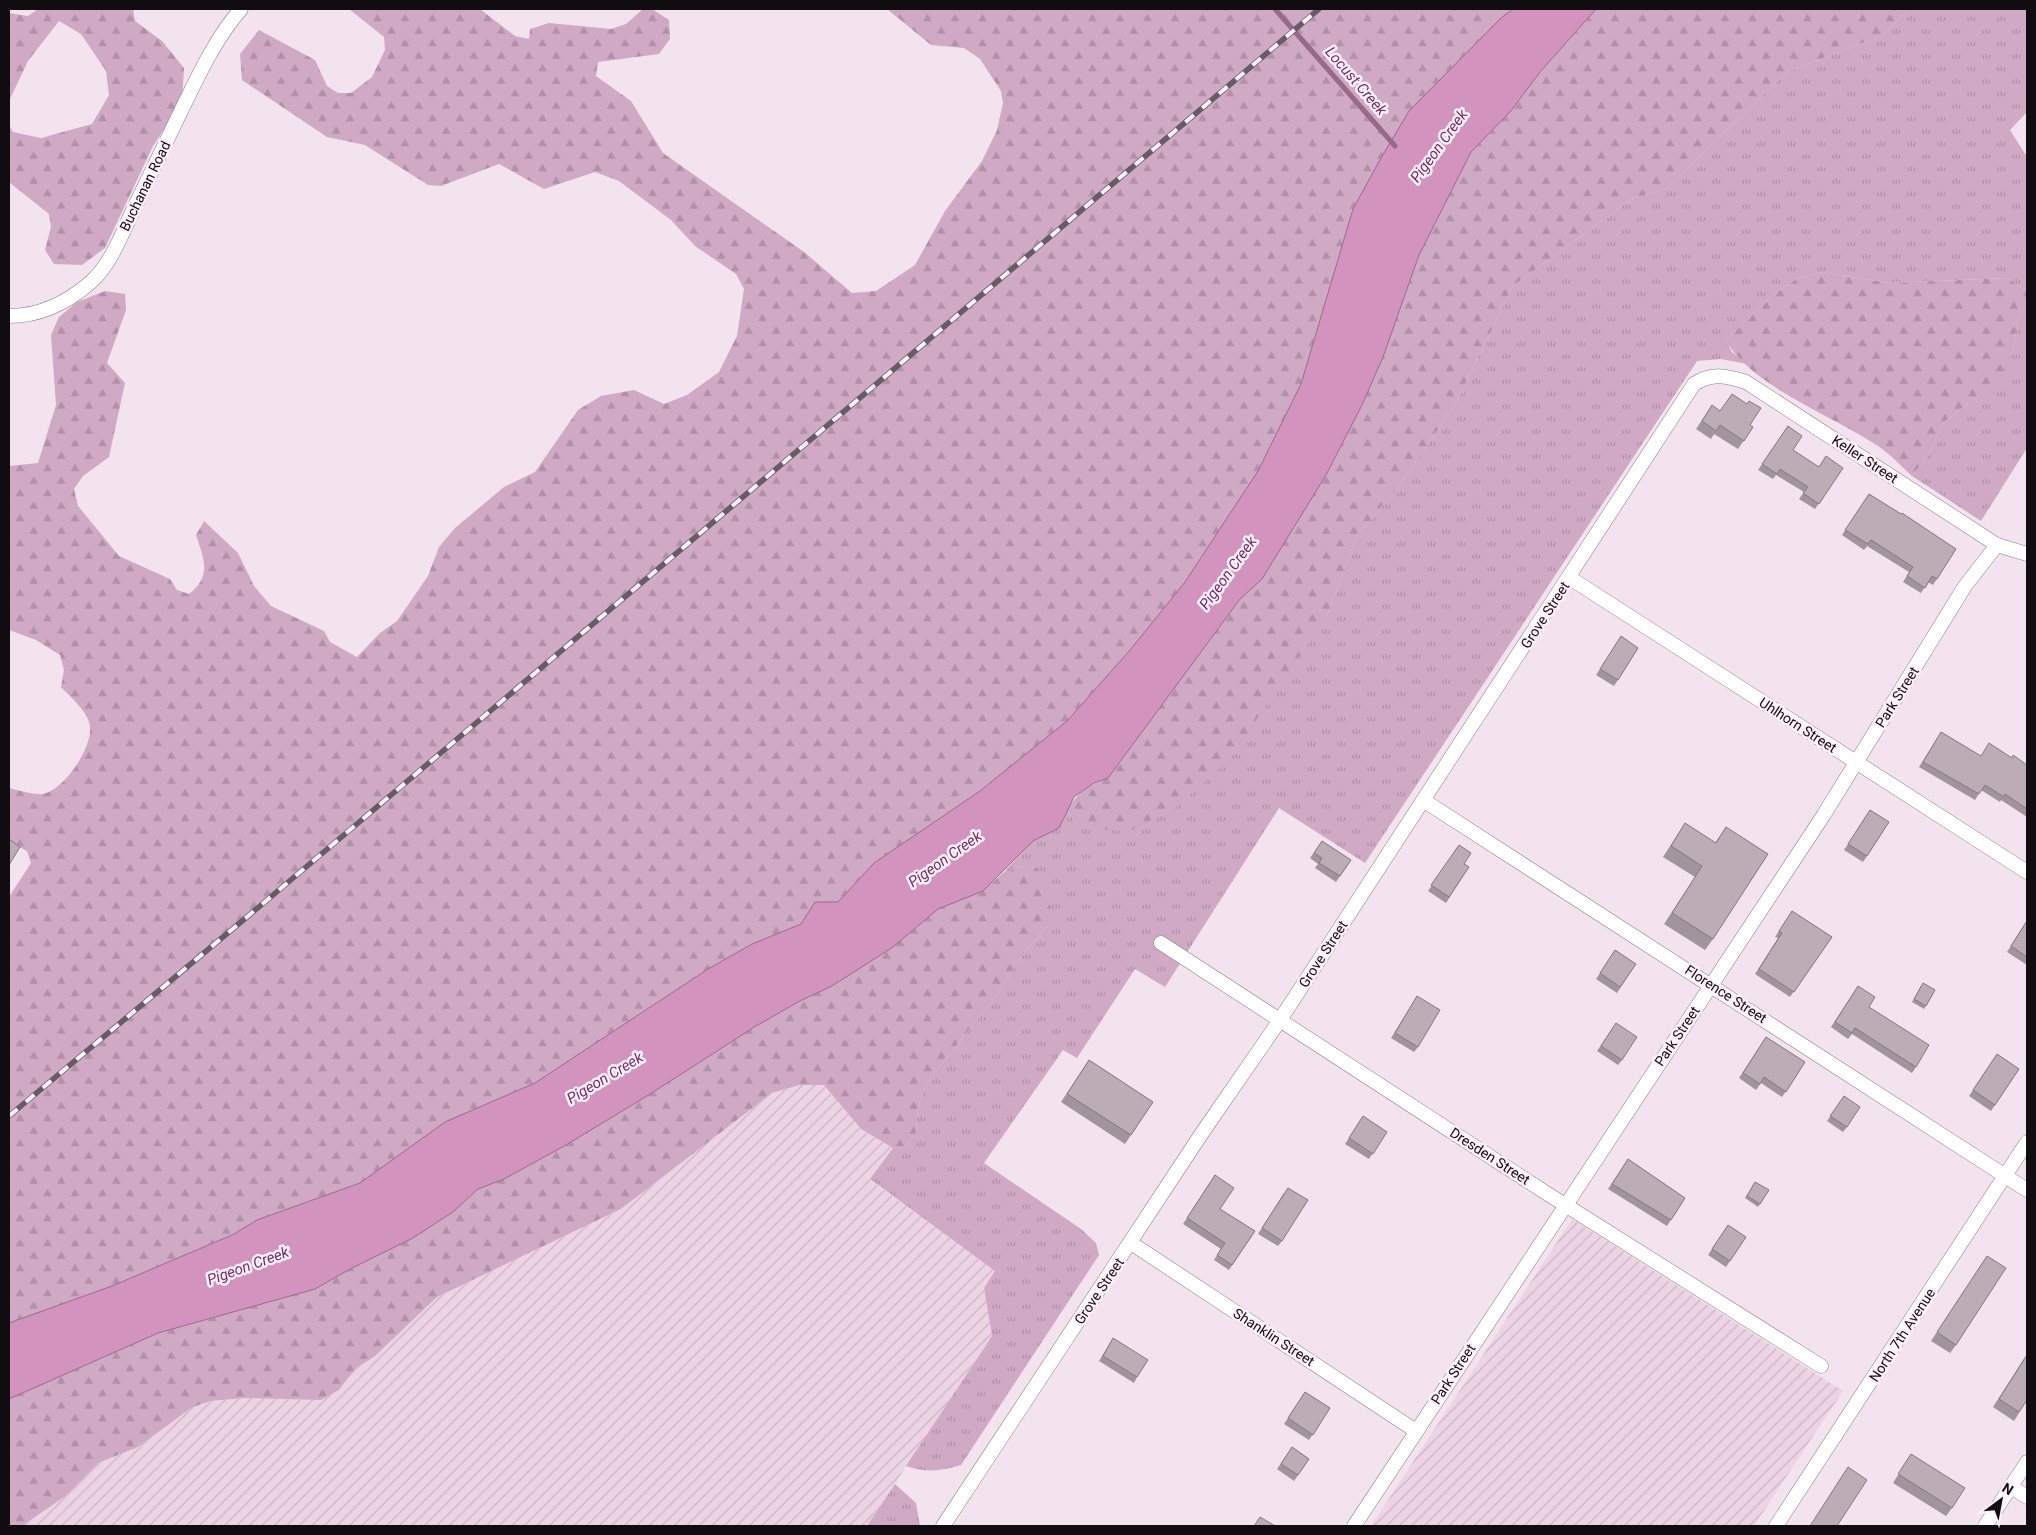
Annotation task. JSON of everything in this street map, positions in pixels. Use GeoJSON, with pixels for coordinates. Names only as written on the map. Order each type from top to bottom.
{"type":"FeatureCollection","features":[{"type":"Feature","properties":{"kind":"street","name":"Buchanan Road"},"geometry":{"type":"LineString","coordinates":[[9,316],[32,314],[56,305],[91,282],[100,272],[125,228],[218,38],[241,9]]}},
{"type":"Feature","properties":{"kind":"street","name":"Keller Street"},"geometry":{"type":"LineString","coordinates":[[1700,380],[1718,375],[1746,382],[1997,545],[2027,554]]}},
{"type":"Feature","properties":{"kind":"street","name":"Grove Street"},"geometry":{"type":"LineString","coordinates":[[943,1526],[1202,1133],[1280,1020],[1570,578],[1694,384],[1700,380]]}},
{"type":"Feature","properties":{"kind":"street","name":"Park Street"},"geometry":{"type":"LineString","coordinates":[[1354,1526],[1823,816],[1965,586],[1997,545]]}},
{"type":"Feature","properties":{"kind":"street","name":"Uhlhorn Street"},"geometry":{"type":"LineString","coordinates":[[1570,578],[2027,872]]}},
{"type":"Feature","properties":{"kind":"street","name":"Florence Street"},"geometry":{"type":"LineString","coordinates":[[1423,800],[2027,1190]]}},
{"type":"Feature","properties":{"kind":"street","name":"Dresden Street"},"geometry":{"type":"LineString","coordinates":[[1161,943],[1821,1366]]}},
{"type":"Feature","properties":{"kind":"street","name":"North 7th Avenue"},"geometry":{"type":"LineString","coordinates":[[1776,1526],[2027,1142]]}},
{"type":"Feature","properties":{"kind":"street","name":"Shanklin Street"},"geometry":{"type":"LineString","coordinates":[[1131,1243],[1416,1431]]}},
{"type":"Feature","properties":{"kind":"street"},"geometry":{"type":"LineString","coordinates":[[1984,1526],[2027,1462]]}},
{"type":"Feature","properties":{"kind":"street"},"geometry":{"type":"LineString","coordinates":[[2011,1487],[2027,1498]]}},
{"type":"Feature","properties":{"kind":"shaded area"},"geometry":{"type":"Polygon","coordinates":[[[799,1085],[824,1085],[861,1129],[893,1148],[870,1180],[996,1271],[984,1289],[992,1336],[867,1526],[22,1526],[67,1495],[98,1463],[138,1447],[191,1408],[210,1401],[245,1398],[321,1400],[339,1390],[355,1369],[375,1355],[437,1297],[621,1209],[772,1093],[799,1085]]]}},
{"type":"Feature","properties":{"kind":"shaded area"},"geometry":{"type":"Polygon","coordinates":[[[1572,1219],[1843,1391],[1754,1526],[1371,1526],[1572,1219]]]}},
{"type":"Feature","properties":{"kind":"green space"},"geometry":{"type":"Polygon","coordinates":[[[38,9],[133,9],[135,21],[162,41],[184,68],[182,102],[153,146],[105,248],[82,265],[54,264],[45,250],[51,227],[49,214],[9,182],[9,125],[13,132],[41,138],[92,124],[109,95],[106,71],[81,34],[59,21],[28,61],[9,101],[9,13],[28,16],[38,9]]]}},
{"type":"Feature","properties":{"kind":"green space"},"geometry":{"type":"Polygon","coordinates":[[[349,9],[480,9],[515,36],[529,39],[530,29],[549,23],[611,29],[626,24],[643,9],[652,9],[669,20],[670,39],[659,54],[598,62],[596,76],[631,101],[663,153],[804,252],[852,293],[876,291],[915,265],[945,211],[982,161],[997,130],[1003,103],[1001,91],[980,59],[964,48],[931,45],[887,9],[1513,9],[1501,18],[1353,209],[1301,384],[1258,471],[1185,582],[1131,649],[1067,721],[980,791],[874,863],[838,902],[815,902],[801,924],[752,944],[708,969],[535,1083],[445,1122],[360,1183],[257,1220],[232,1235],[112,1286],[9,1323],[9,897],[31,863],[27,851],[9,842],[9,788],[43,794],[51,791],[76,766],[87,746],[90,727],[83,710],[61,687],[64,670],[60,655],[36,640],[9,630],[9,466],[38,463],[56,405],[51,335],[59,317],[77,302],[105,291],[125,294],[126,310],[107,363],[125,383],[109,457],[83,476],[74,489],[78,506],[119,556],[170,579],[177,590],[189,594],[201,581],[203,574],[202,552],[196,535],[204,521],[238,553],[254,586],[271,606],[324,631],[330,642],[357,657],[380,633],[397,621],[428,576],[439,547],[455,528],[504,487],[535,472],[578,410],[601,396],[634,390],[664,404],[687,395],[719,372],[737,336],[744,289],[736,274],[695,246],[671,220],[619,181],[595,172],[544,189],[499,164],[441,186],[428,185],[365,145],[327,137],[242,80],[240,54],[259,30],[315,60],[327,86],[338,93],[351,93],[372,77],[385,50],[384,37],[349,9]]]}},
{"type":"Feature","properties":{"kind":"green space"},"geometry":{"type":"Polygon","coordinates":[[[1596,9],[1909,9],[1883,35],[1787,72],[1666,189],[1633,198],[1513,286],[1455,405],[1399,486],[1357,536],[1327,615],[1229,760],[1176,807],[1128,832],[1078,826],[1067,810],[1071,804],[1084,790],[1108,778],[1240,599],[1262,579],[1326,475],[1362,405],[1383,357],[1419,255],[1471,152],[1510,112],[1540,72],[1596,9]]]}},
{"type":"Feature","properties":{"kind":"green space"},"geometry":{"type":"Polygon","coordinates":[[[1909,9],[2027,9],[2027,112],[2010,130],[2027,157],[2027,291],[2007,278],[1889,283],[1822,272],[1796,279],[1772,296],[1726,340],[1732,352],[1747,364],[1721,359],[1697,361],[1365,863],[1279,808],[1165,987],[1135,969],[1077,1058],[1063,1050],[984,1163],[1081,1229],[1096,1243],[1099,1255],[961,1465],[934,1470],[920,1470],[906,1466],[992,1336],[984,1288],[995,1271],[870,1179],[893,1148],[905,1147],[916,1133],[918,1107],[926,1084],[999,992],[1021,956],[1049,925],[1024,866],[1004,872],[1033,841],[1059,828],[1067,810],[1078,826],[1327,615],[1357,536],[1399,486],[1455,405],[1513,286],[1633,198],[1666,189],[1787,72],[1883,35],[1909,9]]]}},
{"type":"Feature","properties":{"kind":"green space"},"geometry":{"type":"Polygon","coordinates":[[[1822,272],[1889,283],[2007,278],[2027,291],[2027,302],[2018,318],[2013,351],[2006,367],[1990,387],[1943,423],[1928,456],[1912,476],[1878,446],[1773,386],[1737,356],[1726,340],[1772,296],[1796,279],[1822,272]]]}},
{"type":"Feature","properties":{"kind":"green space"},"geometry":{"type":"Polygon","coordinates":[[[2027,302],[2027,448],[1981,521],[1912,476],[1928,456],[1943,423],[1990,387],[2013,351],[2018,318],[2027,302]]]}},
{"type":"Feature","properties":{"kind":"green space"},"geometry":{"type":"Polygon","coordinates":[[[1024,866],[1037,868],[1051,908],[1049,925],[1021,956],[999,992],[926,1084],[918,1107],[916,1133],[905,1147],[893,1148],[861,1129],[824,1085],[799,1085],[772,1093],[621,1209],[437,1297],[375,1356],[355,1369],[339,1390],[321,1400],[245,1398],[210,1401],[191,1408],[138,1447],[98,1463],[67,1495],[22,1526],[9,1526],[9,1399],[158,1333],[315,1289],[350,1269],[411,1239],[453,1212],[478,1189],[504,1179],[566,1145],[756,1026],[800,1001],[832,986],[893,947],[938,909],[983,891],[1004,872],[1024,866]]]}},
{"type":"Feature","properties":{"kind":"green space"},"geometry":{"type":"Polygon","coordinates":[[[895,1484],[916,1503],[920,1526],[867,1526],[895,1484]]]}},
{"type":"Feature","properties":{"kind":"water","name":"Pigeon Creek"},"geometry":{"type":"Polygon","coordinates":[[[1513,9],[1596,9],[1540,72],[1510,112],[1471,152],[1419,255],[1383,357],[1362,405],[1326,475],[1262,579],[1240,599],[1108,778],[1094,783],[1074,797],[1059,828],[1033,841],[983,891],[938,909],[893,947],[832,986],[800,1001],[756,1026],[566,1145],[504,1179],[478,1189],[453,1212],[411,1239],[350,1269],[315,1289],[158,1333],[9,1399],[9,1323],[112,1286],[232,1235],[257,1220],[360,1183],[445,1122],[535,1083],[708,969],[752,944],[801,924],[815,902],[838,902],[874,863],[980,791],[1067,721],[1131,649],[1185,582],[1258,471],[1301,384],[1353,209],[1409,111],[1501,18],[1513,9]]]}},
{"type":"Feature","properties":{"kind":"building"},"geometry":{"type":"Polygon","coordinates":[[[1732,394],[1747,404],[1749,401],[1761,408],[1750,425],[1753,427],[1744,441],[1720,425],[1716,431],[1702,421],[1712,405],[1720,411],[1732,394]]]}},
{"type":"Feature","properties":{"kind":"building"},"geometry":{"type":"Polygon","coordinates":[[[1788,426],[1802,436],[1793,450],[1819,467],[1826,456],[1843,468],[1819,504],[1803,493],[1808,487],[1780,469],[1777,474],[1762,464],[1788,426]]]}},
{"type":"Feature","properties":{"kind":"building"},"geometry":{"type":"Polygon","coordinates":[[[1869,494],[1902,513],[1956,549],[1937,579],[1932,576],[1925,588],[1907,576],[1913,567],[1871,540],[1868,544],[1845,530],[1869,494]]]}},
{"type":"Feature","properties":{"kind":"building"},"geometry":{"type":"Polygon","coordinates":[[[1621,636],[1638,648],[1618,680],[1600,669],[1621,636]]]}},
{"type":"Feature","properties":{"kind":"building"},"geometry":{"type":"Polygon","coordinates":[[[1941,732],[1981,756],[1989,743],[2012,758],[2013,755],[2027,765],[2027,809],[2005,794],[2004,797],[1985,785],[1979,794],[1923,762],[1941,732]]]}},
{"type":"Feature","properties":{"kind":"building"},"geometry":{"type":"Polygon","coordinates":[[[1870,810],[1889,822],[1867,856],[1848,844],[1870,810]]]}},
{"type":"Feature","properties":{"kind":"building"},"geometry":{"type":"Polygon","coordinates":[[[1685,823],[1716,843],[1726,827],[1768,854],[1713,939],[1672,913],[1702,866],[1671,846],[1685,823]]]}},
{"type":"Feature","properties":{"kind":"building"},"geometry":{"type":"Polygon","coordinates":[[[9,839],[20,847],[9,865],[9,839]]]}},
{"type":"Feature","properties":{"kind":"building"},"geometry":{"type":"Polygon","coordinates":[[[1322,841],[1351,860],[1340,876],[1319,863],[1322,858],[1314,853],[1322,841]]]}},
{"type":"Feature","properties":{"kind":"building"},"geometry":{"type":"Polygon","coordinates":[[[1459,845],[1471,853],[1464,864],[1469,867],[1449,897],[1431,885],[1459,845]]]}},
{"type":"Feature","properties":{"kind":"building"},"geometry":{"type":"Polygon","coordinates":[[[1792,911],[1832,937],[1794,992],[1759,969],[1782,933],[1779,931],[1792,911]]]}},
{"type":"Feature","properties":{"kind":"building"},"geometry":{"type":"Polygon","coordinates":[[[2027,921],[2027,957],[2011,946],[2027,921]]]}},
{"type":"Feature","properties":{"kind":"building"},"geometry":{"type":"Polygon","coordinates":[[[1615,950],[1636,964],[1620,987],[1600,973],[1615,950]]]}},
{"type":"Feature","properties":{"kind":"building"},"geometry":{"type":"Polygon","coordinates":[[[1923,983],[1935,990],[1926,1006],[1914,999],[1923,983]]]}},
{"type":"Feature","properties":{"kind":"building"},"geometry":{"type":"Polygon","coordinates":[[[1858,986],[1875,997],[1869,1007],[1929,1045],[1916,1067],[1855,1028],[1852,1033],[1835,1022],[1858,986]]]}},
{"type":"Feature","properties":{"kind":"building"},"geometry":{"type":"Polygon","coordinates":[[[1417,996],[1440,1010],[1418,1047],[1395,1033],[1417,996]]]}},
{"type":"Feature","properties":{"kind":"building"},"geometry":{"type":"Polygon","coordinates":[[[1616,1023],[1637,1037],[1622,1060],[1601,1046],[1616,1023]]]}},
{"type":"Feature","properties":{"kind":"building"},"geometry":{"type":"Polygon","coordinates":[[[1766,1037],[1805,1062],[1786,1092],[1764,1077],[1760,1084],[1743,1073],[1766,1037]]]}},
{"type":"Feature","properties":{"kind":"building"},"geometry":{"type":"Polygon","coordinates":[[[1997,1054],[2019,1069],[1995,1105],[1973,1090],[1997,1054]]]}},
{"type":"Feature","properties":{"kind":"building"},"geometry":{"type":"Polygon","coordinates":[[[1089,1060],[1153,1102],[1131,1135],[1067,1094],[1089,1060]]]}},
{"type":"Feature","properties":{"kind":"building"},"geometry":{"type":"Polygon","coordinates":[[[1844,1096],[1860,1107],[1847,1127],[1830,1116],[1844,1096]]]}},
{"type":"Feature","properties":{"kind":"building"},"geometry":{"type":"Polygon","coordinates":[[[1363,1116],[1387,1132],[1373,1154],[1349,1138],[1363,1116]]]}},
{"type":"Feature","properties":{"kind":"building"},"geometry":{"type":"Polygon","coordinates":[[[1628,1159],[1685,1198],[1671,1220],[1612,1184],[1628,1159]]]}},
{"type":"Feature","properties":{"kind":"building"},"geometry":{"type":"Polygon","coordinates":[[[1215,1175],[1234,1188],[1220,1209],[1255,1231],[1232,1265],[1217,1255],[1225,1243],[1187,1218],[1215,1175]]]}},
{"type":"Feature","properties":{"kind":"building"},"geometry":{"type":"Polygon","coordinates":[[[1755,1182],[1769,1190],[1760,1204],[1747,1196],[1755,1182]]]}},
{"type":"Feature","properties":{"kind":"building"},"geometry":{"type":"Polygon","coordinates":[[[1288,1188],[1308,1200],[1282,1241],[1262,1228],[1288,1188]]]}},
{"type":"Feature","properties":{"kind":"building"},"geometry":{"type":"Polygon","coordinates":[[[1728,1225],[1746,1237],[1730,1261],[1712,1249],[1728,1225]]]}},
{"type":"Feature","properties":{"kind":"building"},"geometry":{"type":"Polygon","coordinates":[[[1987,1256],[2006,1268],[1956,1345],[1937,1332],[1987,1256]]]}},
{"type":"Feature","properties":{"kind":"building"},"geometry":{"type":"Polygon","coordinates":[[[1113,1338],[1148,1360],[1137,1377],[1103,1356],[1113,1338]]]}},
{"type":"Feature","properties":{"kind":"building"},"geometry":{"type":"Polygon","coordinates":[[[2027,1355],[2027,1400],[2019,1412],[1999,1399],[2027,1355]]]}},
{"type":"Feature","properties":{"kind":"building"},"geometry":{"type":"Polygon","coordinates":[[[1305,1392],[1330,1408],[1313,1435],[1288,1418],[1305,1392]]]}},
{"type":"Feature","properties":{"kind":"building"},"geometry":{"type":"Polygon","coordinates":[[[1292,1447],[1309,1459],[1298,1475],[1281,1464],[1292,1447]]]}},
{"type":"Feature","properties":{"kind":"building"},"geometry":{"type":"Polygon","coordinates":[[[1911,1454],[1965,1488],[1952,1508],[1898,1474],[1911,1454]]]}},
{"type":"Feature","properties":{"kind":"building"},"geometry":{"type":"Polygon","coordinates":[[[1848,1467],[1867,1480],[1837,1526],[1810,1526],[1848,1467]]]}},
{"type":"Feature","properties":{"kind":"building"},"geometry":{"type":"Polygon","coordinates":[[[1260,1517],[1275,1526],[1254,1526],[1260,1517]]]}},
{"type":"Feature","properties":{"kind":"waterway","name":"Locust Creek"},"geometry":{"type":"LineString","coordinates":[[1275,9],[1395,146]]}},
{"type":"Feature","properties":{"kind":"railway"},"geometry":{"type":"LineString","coordinates":[[9,1116],[260,906],[1319,9]]}}]}
